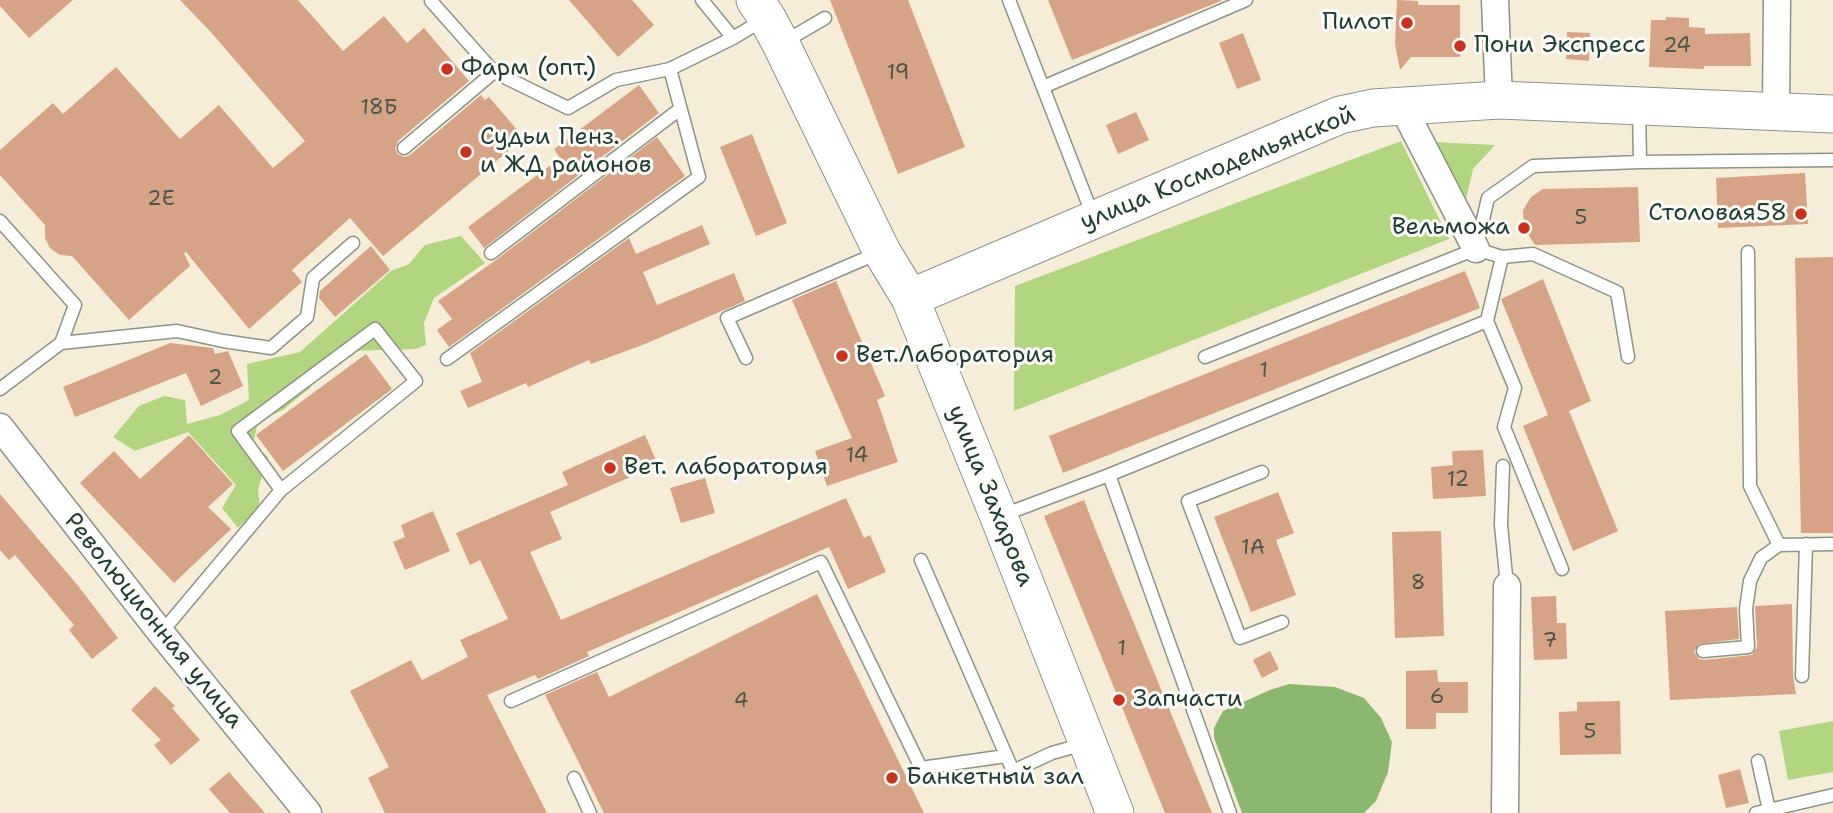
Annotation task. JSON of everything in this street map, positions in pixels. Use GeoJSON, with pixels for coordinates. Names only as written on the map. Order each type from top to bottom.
{"type":"FeatureCollection","features":[{"type":"Feature","properties":{"kind":"main road","name":"улица Захарова"},"geometry":{"type":"LineString","coordinates":[[768,21],[882,252],[910,298],[1115,813]]}},
{"type":"Feature","properties":{"kind":"main road","name":"улица Космодемьянской"},"geometry":{"type":"LineString","coordinates":[[910,298],[1340,115],[1373,108],[1499,100],[1833,114]]}},
{"type":"Feature","properties":{"kind":"street"},"geometry":{"type":"LineString","coordinates":[[1495,0],[1499,100]]}},
{"type":"Feature","properties":{"kind":"street"},"geometry":{"type":"LineString","coordinates":[[1776,112],[1777,0]]}},
{"type":"Feature","properties":{"kind":"street"},"geometry":{"type":"LineString","coordinates":[[1402,106],[1476,249]]}},
{"type":"Feature","properties":{"kind":"street","name":"Революционная улица"},"geometry":{"type":"LineString","coordinates":[[0,427],[161,633],[308,813]]}},
{"type":"Feature","properties":{"kind":"street"},"geometry":{"type":"LineString","coordinates":[[1505,813],[1507,586]]}},
{"type":"Feature","properties":{"kind":"lane"},"geometry":{"type":"LineString","coordinates":[[702,0],[733,38]]}},
{"type":"Feature","properties":{"kind":"lane"},"geometry":{"type":"LineString","coordinates":[[1009,0],[1095,219]]}},
{"type":"Feature","properties":{"kind":"lane"},"geometry":{"type":"LineString","coordinates":[[1043,87],[1246,0]]}},
{"type":"Feature","properties":{"kind":"lane"},"geometry":{"type":"LineString","coordinates":[[431,1],[494,72],[568,108],[616,80],[670,69],[768,21],[825,18]]}},
{"type":"Feature","properties":{"kind":"lane"},"geometry":{"type":"LineString","coordinates":[[447,359],[699,177],[670,69]]}},
{"type":"Feature","properties":{"kind":"lane"},"geometry":{"type":"LineString","coordinates":[[404,148],[494,72]]}},
{"type":"Feature","properties":{"kind":"lane"},"geometry":{"type":"LineString","coordinates":[[1639,107],[1640,162]]}},
{"type":"Feature","properties":{"kind":"lane"},"geometry":{"type":"LineString","coordinates":[[491,253],[680,109]]}},
{"type":"Feature","properties":{"kind":"lane"},"geometry":{"type":"LineString","coordinates":[[1476,249],[1488,198],[1534,166],[1833,160]]}},
{"type":"Feature","properties":{"kind":"lane"},"geometry":{"type":"LineString","coordinates":[[0,221],[75,305],[61,344]]}},
{"type":"Feature","properties":{"kind":"lane"},"geometry":{"type":"LineString","coordinates":[[0,389],[61,344],[177,331],[271,348],[307,317],[313,278],[353,243]]}},
{"type":"Feature","properties":{"kind":"lane"},"geometry":{"type":"LineString","coordinates":[[1205,357],[1476,249],[1502,257],[1533,254],[1617,292],[1628,357]]}},
{"type":"Feature","properties":{"kind":"lane"},"geometry":{"type":"LineString","coordinates":[[1748,251],[1751,486],[1779,545]]}},
{"type":"Feature","properties":{"kind":"lane"},"geometry":{"type":"LineString","coordinates":[[746,358],[727,318],[882,252]]}},
{"type":"Feature","properties":{"kind":"lane"},"geometry":{"type":"LineString","coordinates":[[1502,257],[1487,321],[1515,388],[1504,427],[1563,569]]}},
{"type":"Feature","properties":{"kind":"lane"},"geometry":{"type":"LineString","coordinates":[[999,517],[1487,321]]}},
{"type":"Feature","properties":{"kind":"lane"},"geometry":{"type":"LineString","coordinates":[[161,633],[281,490],[416,381],[375,328],[238,431],[281,490]]}},
{"type":"Feature","properties":{"kind":"lane"},"geometry":{"type":"LineString","coordinates":[[1503,466],[1501,525],[1507,586]]}},
{"type":"Feature","properties":{"kind":"lane"},"geometry":{"type":"LineString","coordinates":[[1262,472],[1188,500],[1240,638],[1282,622]]}},
{"type":"Feature","properties":{"kind":"lane"},"geometry":{"type":"LineString","coordinates":[[1109,475],[1230,813]]}},
{"type":"Feature","properties":{"kind":"lane"},"geometry":{"type":"LineString","coordinates":[[1802,676],[1806,544]]}},
{"type":"Feature","properties":{"kind":"lane"},"geometry":{"type":"LineString","coordinates":[[1703,651],[1748,647],[1746,609],[1750,581],[1761,558],[1779,545],[1833,544]]}},
{"type":"Feature","properties":{"kind":"lane"},"geometry":{"type":"LineString","coordinates":[[921,560],[1013,771],[1052,753],[1087,743]]}},
{"type":"Feature","properties":{"kind":"lane"},"geometry":{"type":"LineString","coordinates":[[511,701],[821,562],[921,768],[1006,756]]}},
{"type":"Feature","properties":{"kind":"lane"},"geometry":{"type":"LineString","coordinates":[[1758,761],[1763,812],[1833,795]]}},
{"type":"Feature","properties":{"kind":"lane"},"geometry":{"type":"LineString","coordinates":[[574,778],[590,813]]}},
{"type":"Feature","properties":{"kind":"green space"},"geometry":{"type":"Polygon","coordinates":[[[1401,141],[1449,239],[1014,411],[1015,286],[1401,141]]]}},
{"type":"Feature","properties":{"kind":"green space"},"geometry":{"type":"Polygon","coordinates":[[[1433,142],[1495,145],[1473,169],[1465,204],[1433,142]]]}},
{"type":"Feature","properties":{"kind":"green space"},"geometry":{"type":"Polygon","coordinates":[[[461,236],[485,263],[434,298],[424,323],[426,345],[416,349],[353,351],[333,369],[318,374],[310,388],[283,410],[258,421],[253,445],[268,457],[258,489],[260,507],[238,528],[222,508],[236,485],[188,432],[135,451],[113,437],[139,406],[164,396],[185,400],[187,424],[220,415],[249,400],[247,364],[300,352],[391,271],[409,264],[425,245],[461,236]]]}},
{"type":"Feature","properties":{"kind":"green space"},"geometry":{"type":"Polygon","coordinates":[[[1289,684],[1335,687],[1364,698],[1381,718],[1392,742],[1388,772],[1376,801],[1364,813],[1242,813],[1214,738],[1214,728],[1223,711],[1289,684]]]}},
{"type":"Feature","properties":{"kind":"green space"},"geometry":{"type":"Polygon","coordinates":[[[1833,721],[1833,772],[1788,780],[1779,731],[1833,721]]]}},
{"type":"Feature","properties":{"kind":"building"},"geometry":{"type":"Polygon","coordinates":[[[0,0],[73,0],[29,38],[0,6],[0,0]]]}},
{"type":"Feature","properties":{"kind":"building"},"geometry":{"type":"Polygon","coordinates":[[[180,0],[298,0],[343,51],[384,16],[407,43],[424,28],[469,81],[398,141],[395,149],[398,154],[405,157],[410,155],[481,95],[485,100],[489,97],[524,138],[383,256],[350,218],[292,270],[302,282],[249,329],[186,252],[184,253],[190,266],[129,320],[72,256],[60,255],[50,248],[45,238],[45,225],[0,175],[0,150],[53,103],[63,114],[116,67],[180,139],[219,105],[273,168],[305,141],[180,0]]]}},
{"type":"Feature","properties":{"kind":"building"},"geometry":{"type":"Polygon","coordinates":[[[569,0],[632,0],[654,25],[618,57],[569,0]]]}},
{"type":"Feature","properties":{"kind":"building"},"geometry":{"type":"Polygon","coordinates":[[[830,0],[908,0],[965,147],[898,174],[830,0]]]}},
{"type":"Feature","properties":{"kind":"building"},"geometry":{"type":"Polygon","coordinates":[[[1048,0],[1221,0],[1221,1],[1072,60],[1048,0]]]}},
{"type":"Feature","properties":{"kind":"building"},"geometry":{"type":"Polygon","coordinates":[[[1397,0],[1418,1],[1418,5],[1460,5],[1460,57],[1411,57],[1400,70],[1395,44],[1397,0]]]}},
{"type":"Feature","properties":{"kind":"building"},"geometry":{"type":"Polygon","coordinates":[[[1666,17],[1689,18],[1689,27],[1705,28],[1705,34],[1750,33],[1751,66],[1704,66],[1704,69],[1649,67],[1651,20],[1666,20],[1666,17]]]}},
{"type":"Feature","properties":{"kind":"building"},"geometry":{"type":"Polygon","coordinates":[[[1567,32],[1590,33],[1589,61],[1566,59],[1567,32]]]}},
{"type":"Feature","properties":{"kind":"building"},"geometry":{"type":"Polygon","coordinates":[[[1243,33],[1261,80],[1237,89],[1219,43],[1243,33]]]}},
{"type":"Feature","properties":{"kind":"building"},"geometry":{"type":"Polygon","coordinates":[[[639,85],[659,113],[484,248],[468,227],[560,158],[554,149],[639,85]]]}},
{"type":"Feature","properties":{"kind":"building"},"geometry":{"type":"Polygon","coordinates":[[[1136,112],[1149,140],[1118,154],[1106,125],[1136,112]]]}},
{"type":"Feature","properties":{"kind":"building"},"geometry":{"type":"Polygon","coordinates":[[[752,134],[787,223],[756,236],[720,147],[752,134]]]}},
{"type":"Feature","properties":{"kind":"building"},"geometry":{"type":"Polygon","coordinates":[[[657,137],[685,176],[449,347],[437,330],[452,319],[438,301],[657,137]]]}},
{"type":"Feature","properties":{"kind":"building"},"geometry":{"type":"Polygon","coordinates":[[[1805,173],[1808,224],[1718,228],[1716,178],[1805,173]]]}},
{"type":"Feature","properties":{"kind":"building"},"geometry":{"type":"Polygon","coordinates":[[[1638,187],[1640,242],[1535,245],[1524,228],[1523,210],[1531,197],[1543,189],[1638,187]]]}},
{"type":"Feature","properties":{"kind":"building"},"geometry":{"type":"Polygon","coordinates":[[[702,225],[710,244],[643,272],[657,305],[734,273],[745,301],[645,344],[591,364],[589,360],[528,387],[526,383],[468,408],[460,391],[482,382],[470,353],[629,238],[636,254],[702,225]]]}},
{"type":"Feature","properties":{"kind":"building"},"geometry":{"type":"Polygon","coordinates":[[[371,246],[390,270],[335,317],[319,298],[320,291],[371,246]]]}},
{"type":"Feature","properties":{"kind":"building"},"geometry":{"type":"Polygon","coordinates":[[[1833,257],[1833,533],[1801,533],[1795,258],[1833,257]]]}},
{"type":"Feature","properties":{"kind":"building"},"geometry":{"type":"Polygon","coordinates":[[[1465,271],[1480,308],[1063,473],[1049,436],[1465,271]]]}},
{"type":"Feature","properties":{"kind":"building"},"geometry":{"type":"Polygon","coordinates":[[[1543,279],[1591,401],[1569,411],[1618,531],[1573,551],[1523,426],[1548,415],[1501,299],[1543,279]]]}},
{"type":"Feature","properties":{"kind":"building","name":"Вет.Лаборатория"},"geometry":{"type":"Polygon","coordinates":[[[836,281],[885,396],[877,400],[898,462],[827,486],[815,451],[852,438],[792,300],[836,281]]]}},
{"type":"Feature","properties":{"kind":"building"},"geometry":{"type":"Polygon","coordinates":[[[170,343],[213,348],[215,354],[228,351],[243,386],[201,406],[186,373],[75,417],[63,387],[170,343]]]}},
{"type":"Feature","properties":{"kind":"building"},"geometry":{"type":"Polygon","coordinates":[[[366,354],[392,389],[283,471],[256,435],[366,354]]]}},
{"type":"Feature","properties":{"kind":"building"},"geometry":{"type":"Polygon","coordinates":[[[189,435],[233,484],[208,507],[231,529],[174,583],[80,483],[114,451],[140,479],[189,435]]]}},
{"type":"Feature","properties":{"kind":"building"},"geometry":{"type":"Polygon","coordinates":[[[645,435],[658,465],[550,512],[562,539],[530,552],[561,620],[846,498],[864,538],[870,535],[886,572],[848,589],[829,547],[587,652],[589,656],[538,679],[535,675],[487,695],[547,813],[385,813],[368,778],[389,767],[350,691],[411,660],[422,680],[468,657],[460,640],[508,619],[480,560],[470,565],[456,533],[568,485],[562,472],[645,435]]]}},
{"type":"Feature","properties":{"kind":"building"},"geometry":{"type":"Polygon","coordinates":[[[1483,450],[1486,496],[1433,499],[1431,467],[1453,465],[1452,451],[1483,450]]]}},
{"type":"Feature","properties":{"kind":"building"},"geometry":{"type":"Polygon","coordinates":[[[705,478],[715,513],[681,523],[670,488],[705,478]]]}},
{"type":"Feature","properties":{"kind":"building"},"geometry":{"type":"Polygon","coordinates":[[[1278,492],[1294,533],[1276,540],[1296,595],[1251,612],[1214,517],[1278,492]]]}},
{"type":"Feature","properties":{"kind":"building"},"geometry":{"type":"Polygon","coordinates":[[[0,494],[79,587],[118,638],[92,659],[69,630],[74,625],[15,555],[9,560],[0,550],[0,494]]]}},
{"type":"Feature","properties":{"kind":"building"},"geometry":{"type":"Polygon","coordinates":[[[1084,500],[1212,813],[1165,813],[1044,516],[1084,500]]]}},
{"type":"Feature","properties":{"kind":"building"},"geometry":{"type":"Polygon","coordinates":[[[433,511],[450,551],[405,570],[393,542],[405,537],[401,525],[433,511]]]}},
{"type":"Feature","properties":{"kind":"building"},"geometry":{"type":"Polygon","coordinates":[[[1441,531],[1444,636],[1395,638],[1392,532],[1441,531]]]}},
{"type":"Feature","properties":{"kind":"building"},"geometry":{"type":"Polygon","coordinates":[[[817,594],[924,813],[604,813],[545,695],[597,672],[609,697],[817,594]]]}},
{"type":"Feature","properties":{"kind":"building"},"geometry":{"type":"Polygon","coordinates":[[[1556,596],[1557,623],[1566,623],[1567,659],[1534,660],[1531,597],[1556,596]]]}},
{"type":"Feature","properties":{"kind":"building"},"geometry":{"type":"Polygon","coordinates":[[[1792,604],[1793,676],[1796,694],[1670,700],[1665,611],[1737,607],[1739,639],[1699,644],[1694,652],[1699,659],[1704,660],[1752,655],[1757,647],[1755,606],[1792,604]]]}},
{"type":"Feature","properties":{"kind":"building"},"geometry":{"type":"Polygon","coordinates":[[[1270,651],[1279,669],[1262,678],[1253,660],[1270,651]]]}},
{"type":"Feature","properties":{"kind":"building"},"geometry":{"type":"Polygon","coordinates":[[[1437,670],[1438,682],[1468,682],[1468,713],[1436,713],[1436,729],[1406,729],[1406,671],[1437,670]]]}},
{"type":"Feature","properties":{"kind":"building"},"geometry":{"type":"Polygon","coordinates":[[[155,686],[175,706],[172,708],[200,740],[171,765],[154,745],[161,740],[131,710],[155,686]]]}},
{"type":"Feature","properties":{"kind":"building"},"geometry":{"type":"Polygon","coordinates":[[[1620,701],[1621,754],[1560,755],[1559,712],[1577,711],[1577,702],[1620,701]]]}},
{"type":"Feature","properties":{"kind":"building"},"geometry":{"type":"Polygon","coordinates":[[[1740,769],[1749,803],[1726,808],[1718,775],[1740,769]]]}},
{"type":"Feature","properties":{"kind":"building"},"geometry":{"type":"Polygon","coordinates":[[[229,772],[265,813],[230,813],[209,789],[229,772]]]}},
{"type":"Feature","properties":{"kind":"place","name":"Пилот"},"geometry":{"type":"Point","coordinates":[1407,23]}},
{"type":"Feature","properties":{"kind":"place","name":"Пони Экспресс"},"geometry":{"type":"Point","coordinates":[1460,46]}},
{"type":"Feature","properties":{"kind":"place","name":"Фарм (опт.)"},"geometry":{"type":"Point","coordinates":[447,69]}},
{"type":"Feature","properties":{"kind":"place","name":"Судьи Пенз. и ЖД районов"},"geometry":{"type":"Point","coordinates":[466,152]}},
{"type":"Feature","properties":{"kind":"place","name":"Столовая58"},"geometry":{"type":"Point","coordinates":[1801,214]}},
{"type":"Feature","properties":{"kind":"place","name":"Вельможа"},"geometry":{"type":"Point","coordinates":[1524,228]}},
{"type":"Feature","properties":{"kind":"place","name":"Вет.Лаборатория"},"geometry":{"type":"Point","coordinates":[842,356]}},
{"type":"Feature","properties":{"kind":"place","name":"Вет. лаборатория"},"geometry":{"type":"Point","coordinates":[610,468]}},
{"type":"Feature","properties":{"kind":"place","name":"Запчасти"},"geometry":{"type":"Point","coordinates":[1119,700]}},
{"type":"Feature","properties":{"kind":"place","name":"Банкетный зал"},"geometry":{"type":"Point","coordinates":[892,778]}}]}
